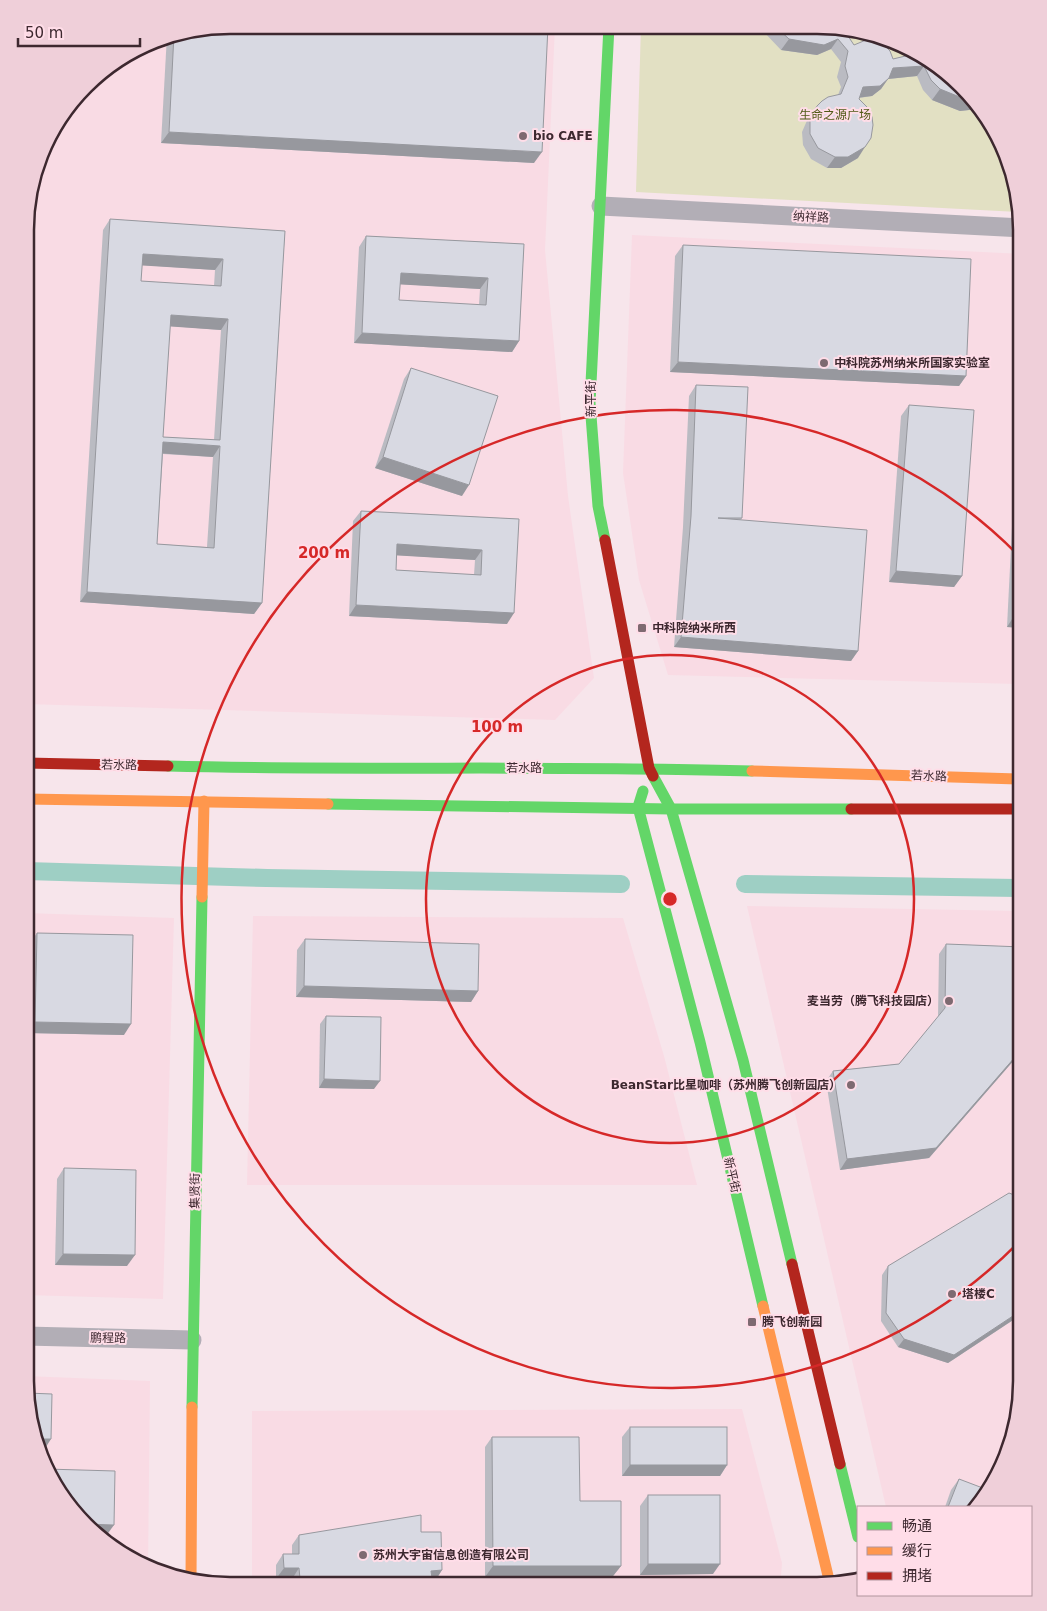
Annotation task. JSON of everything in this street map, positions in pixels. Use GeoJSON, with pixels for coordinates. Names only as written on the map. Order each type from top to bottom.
{"type":"FeatureCollection","features":[{"type":"Feature","properties":{"kind":"main road","name":"新平街"},"geometry":{"type":"LineString","coordinates":[[609,34],[590,403],[598,506],[649,768],[671,809],[743,1060],[857,1533]]}},
{"type":"Feature","properties":{"kind":"main road","name":"若水路"},"geometry":{"type":"LineString","coordinates":[[34,763],[274,769],[649,768],[1013,779]]}},
{"type":"Feature","properties":{"kind":"main road","name":"新平街"},"geometry":{"type":"LineString","coordinates":[[649,768],[638,807],[700,1042],[828,1577]]}},
{"type":"Feature","properties":{"kind":"main road"},"geometry":{"type":"LineString","coordinates":[[34,799],[671,809],[1013,809]]}},
{"type":"Feature","properties":{"kind":"main road","name":"集贤街"},"geometry":{"type":"LineString","coordinates":[[191,1573],[192,1340],[204,801]]}},
{"type":"Feature","properties":{"kind":"street","name":"纳祥路"},"geometry":{"type":"LineString","coordinates":[[601,206],[1013,228]]}},
{"type":"Feature","properties":{"kind":"street","name":"鹏程路"},"geometry":{"type":"LineString","coordinates":[[34,1336],[192,1340]]}},
{"type":"Feature","properties":{"kind":"shaded area"},"geometry":{"type":"Polygon","coordinates":[[[555,34],[545,250],[568,496],[594,678],[555,720],[34,704],[35,204],[44,167],[60,132],[82,100],[110,74],[143,54],[167,44],[204,35],[555,34]]]}},
{"type":"Feature","properties":{"kind":"shaded area","name":"中科院苏州纳米所国家实验室"},"geometry":{"type":"Polygon","coordinates":[[[632,235],[1013,254],[1013,684],[668,675],[639,580],[623,473],[632,235]]]}},
{"type":"Feature","properties":{"kind":"shaded area"},"geometry":{"type":"Polygon","coordinates":[[[747,906],[1013,911],[1013,1394],[1007,1432],[993,1468],[969,1506],[886,1506],[747,906]]]}},
{"type":"Feature","properties":{"kind":"shaded area"},"geometry":{"type":"Polygon","coordinates":[[[34,913],[174,918],[163,1299],[34,1295],[34,913]]]}},
{"type":"Feature","properties":{"kind":"shaded area"},"geometry":{"type":"Polygon","coordinates":[[[253,916],[623,918],[664,1056],[697,1185],[247,1185],[253,916]]]}},
{"type":"Feature","properties":{"kind":"shaded area"},"geometry":{"type":"Polygon","coordinates":[[[34,1376],[150,1381],[148,1559],[132,1551],[100,1529],[74,1501],[60,1479],[40,1432],[35,1407],[34,1376]]]}},
{"type":"Feature","properties":{"kind":"shaded area"},"geometry":{"type":"Polygon","coordinates":[[[742,1409],[782,1563],[781,1576],[252,1577],[252,1411],[742,1409]]]}},
{"type":"Feature","properties":{"kind":"green space","name":"生命之源广场"},"geometry":{"type":"Polygon","coordinates":[[[641,34],[830,34],[868,40],[880,44],[915,60],[947,82],[973,110],[993,143],[1007,179],[1013,212],[636,192],[641,34]]]}},
{"type":"Feature","properties":{"kind":"building"},"geometry":{"type":"Polygon","coordinates":[[[217,34],[548,34],[542,152],[169,132],[174,42],[179,40],[217,34]]]}},
{"type":"Feature","properties":{"kind":"building"},"geometry":{"type":"Polygon","coordinates":[[[784,34],[843,35],[848,36],[854,45],[866,40],[880,44],[890,51],[893,59],[907,56],[915,60],[937,74],[964,99],[940,89],[931,80],[924,66],[893,68],[889,78],[880,86],[863,87],[859,99],[867,107],[872,117],[871,138],[865,147],[848,157],[835,157],[818,148],[810,134],[810,121],[817,106],[822,101],[828,97],[841,94],[848,77],[845,66],[848,51],[838,39],[824,45],[789,39],[784,34]]]}},
{"type":"Feature","properties":{"kind":"building"},"geometry":{"type":"Polygon","coordinates":[[[110,219],[285,231],[262,603],[87,592],[110,219]],[[143,254],[141,281],[221,286],[223,259],[143,254]],[[171,315],[163,437],[220,440],[228,319],[171,315]],[[163,442],[157,544],[214,548],[220,446],[163,442]]]}},
{"type":"Feature","properties":{"kind":"building"},"geometry":{"type":"Polygon","coordinates":[[[366,236],[524,244],[519,341],[362,333],[366,236]],[[401,273],[399,300],[486,305],[488,278],[401,273]]]}},
{"type":"Feature","properties":{"kind":"building"},"geometry":{"type":"Polygon","coordinates":[[[683,245],[971,259],[966,376],[678,362],[683,245]]]}},
{"type":"Feature","properties":{"kind":"building"},"geometry":{"type":"Polygon","coordinates":[[[411,368],[498,396],[469,485],[383,457],[411,368]]]}},
{"type":"Feature","properties":{"kind":"building"},"geometry":{"type":"Polygon","coordinates":[[[696,385],[748,387],[742,518],[718,518],[867,530],[858,651],[681,637],[691,516],[696,385]]]}},
{"type":"Feature","properties":{"kind":"building"},"geometry":{"type":"Polygon","coordinates":[[[909,405],[974,410],[962,576],[896,571],[909,405]]]}},
{"type":"Feature","properties":{"kind":"building"},"geometry":{"type":"Polygon","coordinates":[[[361,511],[519,519],[514,613],[356,605],[361,511]],[[397,544],[396,570],[481,575],[482,550],[397,544]]]}},
{"type":"Feature","properties":{"kind":"building"},"geometry":{"type":"Polygon","coordinates":[[[37,933],[133,935],[131,1024],[35,1022],[37,933]]]}},
{"type":"Feature","properties":{"kind":"building"},"geometry":{"type":"Polygon","coordinates":[[[305,939],[479,944],[478,991],[304,986],[305,939]]]}},
{"type":"Feature","properties":{"kind":"building"},"geometry":{"type":"Polygon","coordinates":[[[946,944],[1013,947],[1013,1059],[936,1148],[847,1159],[833,1071],[899,1064],[945,1008],[946,944]]]}},
{"type":"Feature","properties":{"kind":"building"},"geometry":{"type":"Polygon","coordinates":[[[326,1016],[381,1017],[380,1081],[324,1079],[326,1016]]]}},
{"type":"Feature","properties":{"kind":"building"},"geometry":{"type":"Polygon","coordinates":[[[64,1168],[136,1170],[135,1255],[63,1254],[64,1168]]]}},
{"type":"Feature","properties":{"kind":"building","name":"塔楼C"},"geometry":{"type":"Polygon","coordinates":[[[1009,1193],[1013,1195],[1013,1316],[954,1355],[904,1339],[886,1313],[888,1266],[1009,1193]]]}},
{"type":"Feature","properties":{"kind":"building"},"geometry":{"type":"Polygon","coordinates":[[[34,1393],[52,1394],[51,1439],[42,1439],[34,1393]]]}},
{"type":"Feature","properties":{"kind":"building"},"geometry":{"type":"Polygon","coordinates":[[[630,1427],[727,1427],[727,1465],[630,1465],[630,1427]]]}},
{"type":"Feature","properties":{"kind":"building"},"geometry":{"type":"Polygon","coordinates":[[[492,1437],[579,1437],[580,1501],[621,1501],[621,1566],[493,1566],[492,1437]]]}},
{"type":"Feature","properties":{"kind":"building"},"geometry":{"type":"Polygon","coordinates":[[[55,1469],[115,1471],[114,1525],[95,1524],[74,1501],[55,1469]]]}},
{"type":"Feature","properties":{"kind":"building"},"geometry":{"type":"Polygon","coordinates":[[[959,1479],[982,1488],[969,1506],[948,1506],[959,1479]]]}},
{"type":"Feature","properties":{"kind":"building"},"geometry":{"type":"Polygon","coordinates":[[[648,1495],[720,1495],[720,1564],[648,1564],[648,1495]]]}},
{"type":"Feature","properties":{"kind":"building","name":"苏州大宇宙信息创造有限公司"},"geometry":{"type":"Polygon","coordinates":[[[421,1515],[421,1532],[441,1532],[442,1570],[431,1571],[432,1577],[300,1577],[299,1568],[284,1568],[283,1554],[299,1554],[299,1535],[421,1515]]]}},
{"type":"Feature","properties":{"kind":"waterway"},"geometry":{"type":"LineString","coordinates":[[34,871],[267,878],[621,884]]}},
{"type":"Feature","properties":{"kind":"waterway"},"geometry":{"type":"LineString","coordinates":[[745,884],[1013,888]]}},
{"type":"Feature","properties":{"kind":"traffic: fast"},"geometry":{"type":"LineString","coordinates":[[605,540],[598,506],[590,403],[609,34]]}},
{"type":"Feature","properties":{"kind":"traffic: fast"},"geometry":{"type":"LineString","coordinates":[[168,766],[606,768],[752,771]]}},
{"type":"Feature","properties":{"kind":"traffic: fast"},"geometry":{"type":"LineString","coordinates":[[653,776],[671,809],[743,1060],[792,1264]]}},
{"type":"Feature","properties":{"kind":"traffic: fast"},"geometry":{"type":"LineString","coordinates":[[643,791],[638,807],[700,1042],[763,1306]]}},
{"type":"Feature","properties":{"kind":"traffic: fast"},"geometry":{"type":"LineString","coordinates":[[328,804],[671,809],[851,809]]}},
{"type":"Feature","properties":{"kind":"traffic: fast"},"geometry":{"type":"LineString","coordinates":[[192,1407],[202,897]]}},
{"type":"Feature","properties":{"kind":"traffic: fast"},"geometry":{"type":"LineString","coordinates":[[840,1464],[857,1533]]}},
{"type":"Feature","properties":{"kind":"traffic: slow"},"geometry":{"type":"LineString","coordinates":[[752,771],[1013,779]]}},
{"type":"Feature","properties":{"kind":"traffic: slow"},"geometry":{"type":"LineString","coordinates":[[34,799],[328,804]]}},
{"type":"Feature","properties":{"kind":"traffic: slow"},"geometry":{"type":"LineString","coordinates":[[202,897],[204,801]]}},
{"type":"Feature","properties":{"kind":"traffic: slow"},"geometry":{"type":"LineString","coordinates":[[763,1306],[828,1577]]}},
{"type":"Feature","properties":{"kind":"traffic: slow"},"geometry":{"type":"LineString","coordinates":[[191,1573],[192,1407]]}},
{"type":"Feature","properties":{"kind":"traffic: jam"},"geometry":{"type":"LineString","coordinates":[[605,540],[649,768],[653,776]]}},
{"type":"Feature","properties":{"kind":"traffic: jam"},"geometry":{"type":"LineString","coordinates":[[34,763],[168,766]]}},
{"type":"Feature","properties":{"kind":"traffic: jam"},"geometry":{"type":"LineString","coordinates":[[851,809],[1013,809]]}},
{"type":"Feature","properties":{"kind":"traffic: jam"},"geometry":{"type":"LineString","coordinates":[[792,1264],[840,1464]]}},
{"type":"Feature","properties":{"kind":"place","name":"bio CAFE"},"geometry":{"type":"Point","coordinates":[523,136]}},
{"type":"Feature","properties":{"kind":"place","name":"中科院苏州纳米所国家实验室"},"geometry":{"type":"Point","coordinates":[824,363]}},
{"type":"Feature","properties":{"kind":"place","name":"中科院纳米所西"},"geometry":{"type":"Point","coordinates":[642,628]}},
{"type":"Feature","properties":{"kind":"place","name":"麦当劳（腾飞科技园店）"},"geometry":{"type":"Point","coordinates":[949,1001]}},
{"type":"Feature","properties":{"kind":"place","name":"BeanStar比星咖啡（苏州腾飞创新园店）"},"geometry":{"type":"Point","coordinates":[851,1085]}},
{"type":"Feature","properties":{"kind":"place","name":"塔楼C"},"geometry":{"type":"Point","coordinates":[952,1294]}},
{"type":"Feature","properties":{"kind":"place","name":"腾飞创新园"},"geometry":{"type":"Point","coordinates":[752,1322]}},
{"type":"Feature","properties":{"kind":"place","name":"苏州大宇宙信息创造有限公司"},"geometry":{"type":"Point","coordinates":[363,1555]}}]}
